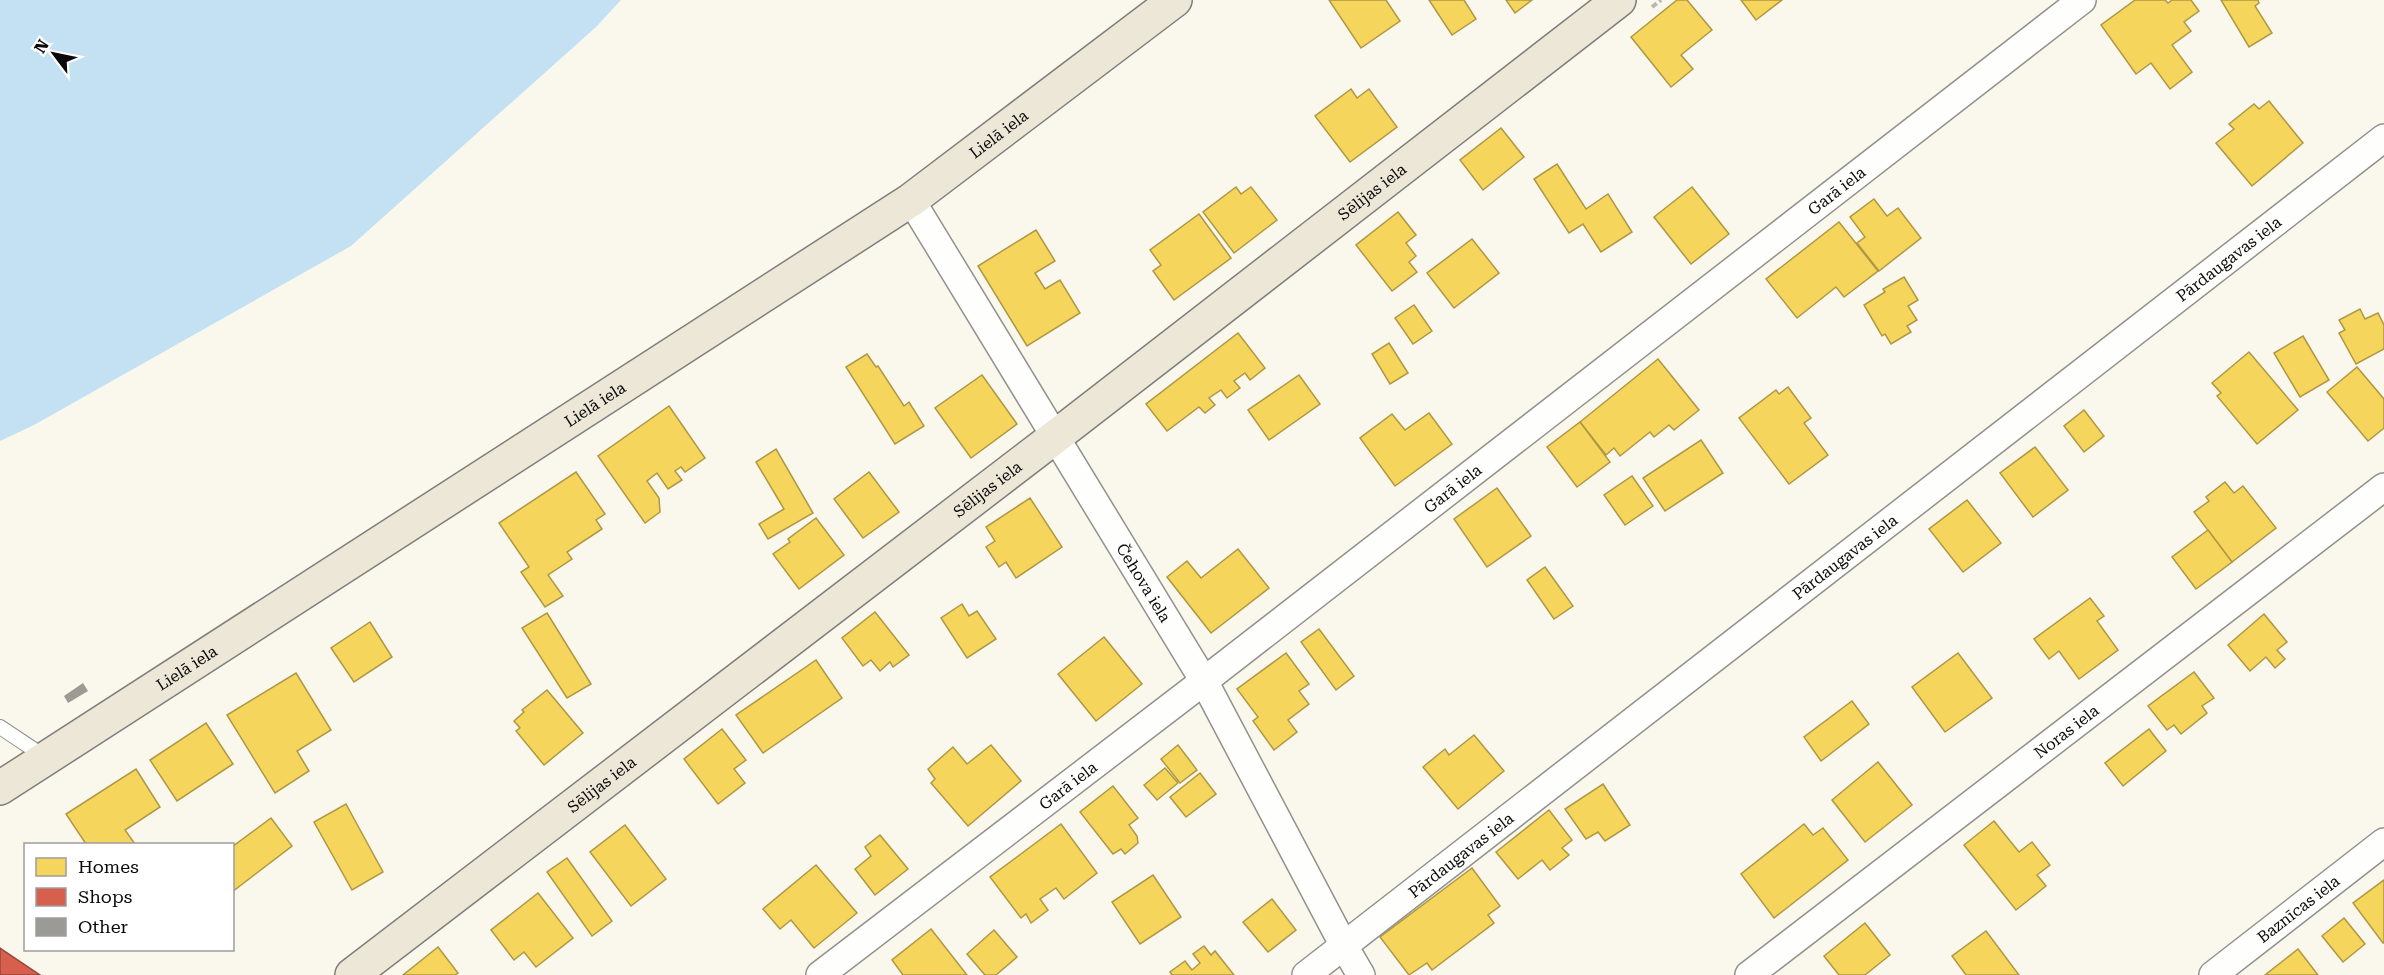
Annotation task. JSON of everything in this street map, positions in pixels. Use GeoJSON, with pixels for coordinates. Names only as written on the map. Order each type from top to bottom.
{"type":"FeatureCollection","features":[{"type":"Feature","properties":{"kind":"main road","name":"Lielā iela"},"geometry":{"type":"LineString","coordinates":[[0,788],[911,200],[1175,0]]}},
{"type":"Feature","properties":{"kind":"main road","name":"Sēlijas iela"},"geometry":{"type":"LineString","coordinates":[[352,975],[1619,0]]}},
{"type":"Feature","properties":{"kind":"street","name":"Garā iela"},"geometry":{"type":"LineString","coordinates":[[820,975],[1204,681],[2082,0]]}},
{"type":"Feature","properties":{"kind":"street","name":"Pārdaugavas iela"},"geometry":{"type":"LineString","coordinates":[[1306,975],[2384,138]]}},
{"type":"Feature","properties":{"kind":"street","name":"Čehova iela"},"geometry":{"type":"LineString","coordinates":[[911,200],[1204,681],[1361,975]]}},
{"type":"Feature","properties":{"kind":"street","name":"Noras iela"},"geometry":{"type":"LineString","coordinates":[[1749,975],[2384,486]]}},
{"type":"Feature","properties":{"kind":"street","name":"Baznīcas iela"},"geometry":{"type":"LineString","coordinates":[[2213,975],[2384,842]]}},
{"type":"Feature","properties":{"kind":"lane"},"geometry":{"type":"LineString","coordinates":[[0,727],[46,758]]}},
{"type":"Feature","properties":{"kind":"water"},"geometry":{"type":"Polygon","coordinates":[[[0,0],[621,0],[596,27],[351,246],[34,425],[0,441],[0,0]]]}},
{"type":"Feature","properties":{"kind":"building: Homes"},"geometry":{"type":"Polygon","coordinates":[[[1329,0],[1386,0],[1400,21],[1361,48],[1329,0]]]}},
{"type":"Feature","properties":{"kind":"building: Homes"},"geometry":{"type":"Polygon","coordinates":[[[1429,0],[1464,0],[1476,19],[1452,35],[1429,0]]]}},
{"type":"Feature","properties":{"kind":"building: Homes"},"geometry":{"type":"Polygon","coordinates":[[[1506,0],[1532,0],[1515,13],[1506,0]]]}},
{"type":"Feature","properties":{"kind":"building: Homes"},"geometry":{"type":"Polygon","coordinates":[[[1677,0],[1687,0],[1712,30],[1681,55],[1693,69],[1671,87],[1631,37],[1677,0]]]}},
{"type":"Feature","properties":{"kind":"building: Homes"},"geometry":{"type":"Polygon","coordinates":[[[1741,0],[1782,0],[1756,20],[1741,0]]]}},
{"type":"Feature","properties":{"kind":"building: Homes"},"geometry":{"type":"Polygon","coordinates":[[[2135,0],[2165,0],[2168,3],[2172,0],[2191,0],[2199,11],[2184,22],[2191,31],[2172,45],[2192,72],[2170,89],[2151,63],[2136,74],[2101,25],[2135,0]]]}},
{"type":"Feature","properties":{"kind":"building: Homes"},"geometry":{"type":"Polygon","coordinates":[[[2221,0],[2258,0],[2259,3],[2255,6],[2272,33],[2249,47],[2221,0]]]}},
{"type":"Feature","properties":{"kind":"building: Homes"},"geometry":{"type":"Polygon","coordinates":[[[1351,89],[1357,98],[1369,89],[1397,127],[1350,162],[1315,116],[1351,89]]]}},
{"type":"Feature","properties":{"kind":"building: Homes"},"geometry":{"type":"Polygon","coordinates":[[[2269,101],[2303,143],[2252,186],[2216,143],[2234,129],[2229,124],[2254,104],[2259,109],[2269,101]]]}},
{"type":"Feature","properties":{"kind":"building: Homes"},"geometry":{"type":"Polygon","coordinates":[[[1501,128],[1524,157],[1483,190],[1460,160],[1501,128]]]}},
{"type":"Feature","properties":{"kind":"building: Homes"},"geometry":{"type":"Polygon","coordinates":[[[1557,164],[1586,209],[1608,194],[1632,232],[1601,252],[1583,224],[1569,233],[1534,179],[1557,164]]]}},
{"type":"Feature","properties":{"kind":"building: Homes"},"geometry":{"type":"Polygon","coordinates":[[[1236,187],[1241,194],[1251,187],[1277,220],[1234,253],[1203,212],[1236,187]]]}},
{"type":"Feature","properties":{"kind":"building: Homes"},"geometry":{"type":"Polygon","coordinates":[[[1692,187],[1729,234],[1691,264],[1654,217],[1692,187]]]}},
{"type":"Feature","properties":{"kind":"building: Homes"},"geometry":{"type":"Polygon","coordinates":[[[1874,199],[1887,216],[1898,208],[1921,238],[1879,271],[1857,243],[1865,237],[1850,217],[1874,199]]]}},
{"type":"Feature","properties":{"kind":"building: Homes"},"geometry":{"type":"Polygon","coordinates":[[[1398,212],[1416,235],[1406,243],[1416,256],[1409,262],[1417,272],[1392,291],[1356,245],[1398,212]]]}},
{"type":"Feature","properties":{"kind":"building: Homes"},"geometry":{"type":"Polygon","coordinates":[[[1199,214],[1231,258],[1174,300],[1153,271],[1161,265],[1150,250],[1199,214]]]}},
{"type":"Feature","properties":{"kind":"building: Homes"},"geometry":{"type":"Polygon","coordinates":[[[1839,222],[1878,271],[1844,297],[1836,287],[1797,318],[1766,279],[1839,222]]]}},
{"type":"Feature","properties":{"kind":"building: Homes"},"geometry":{"type":"Polygon","coordinates":[[[1036,230],[1055,261],[1035,273],[1045,289],[1060,280],[1080,313],[1027,346],[978,266],[1036,230]]]}},
{"type":"Feature","properties":{"kind":"building: Homes"},"geometry":{"type":"Polygon","coordinates":[[[1472,239],[1499,273],[1454,308],[1427,273],[1472,239]]]}},
{"type":"Feature","properties":{"kind":"building: Homes"},"geometry":{"type":"Polygon","coordinates":[[[1904,277],[1918,300],[1908,306],[1917,320],[1907,326],[1911,332],[1891,344],[1885,334],[1882,336],[1864,305],[1885,292],[1883,289],[1904,277]]]}},
{"type":"Feature","properties":{"kind":"building: Homes"},"geometry":{"type":"Polygon","coordinates":[[[1414,305],[1432,331],[1413,344],[1395,318],[1414,305]]]}},
{"type":"Feature","properties":{"kind":"building: Homes"},"geometry":{"type":"Polygon","coordinates":[[[2360,309],[2365,319],[2378,313],[2384,325],[2384,349],[2356,364],[2339,333],[2345,330],[2339,320],[2360,309]]]}},
{"type":"Feature","properties":{"kind":"building: Homes"},"geometry":{"type":"Polygon","coordinates":[[[1238,333],[1265,368],[1250,380],[1245,373],[1234,381],[1240,388],[1227,398],[1221,390],[1209,398],[1215,405],[1205,413],[1199,407],[1167,431],[1146,404],[1238,333]]]}},
{"type":"Feature","properties":{"kind":"building: Homes"},"geometry":{"type":"Polygon","coordinates":[[[2303,336],[2329,380],[2300,397],[2274,353],[2303,336]]]}},
{"type":"Feature","properties":{"kind":"building: Homes"},"geometry":{"type":"Polygon","coordinates":[[[1389,343],[1408,373],[1390,384],[1372,354],[1389,343]]]}},
{"type":"Feature","properties":{"kind":"building: Homes"},"geometry":{"type":"Polygon","coordinates":[[[2249,352],[2298,410],[2257,444],[2217,396],[2221,393],[2212,383],[2249,352]]]}},
{"type":"Feature","properties":{"kind":"building: Homes"},"geometry":{"type":"Polygon","coordinates":[[[867,354],[876,367],[878,366],[904,406],[909,402],[924,426],[895,444],[846,367],[867,354]]]}},
{"type":"Feature","properties":{"kind":"building: Homes"},"geometry":{"type":"Polygon","coordinates":[[[1658,359],[1699,410],[1674,430],[1669,425],[1654,437],[1650,432],[1620,456],[1614,448],[1606,455],[1580,422],[1658,359]]]}},
{"type":"Feature","properties":{"kind":"building: Homes"},"geometry":{"type":"Polygon","coordinates":[[[2357,367],[2384,399],[2384,428],[2368,441],[2327,392],[2357,367]]]}},
{"type":"Feature","properties":{"kind":"building: Homes"},"geometry":{"type":"Polygon","coordinates":[[[982,375],[1017,424],[971,458],[935,408],[982,375]]]}},
{"type":"Feature","properties":{"kind":"building: Homes"},"geometry":{"type":"Polygon","coordinates":[[[1299,375],[1320,404],[1269,440],[1248,410],[1299,375]]]}},
{"type":"Feature","properties":{"kind":"building: Homes"},"geometry":{"type":"Polygon","coordinates":[[[1788,387],[1811,418],[1804,423],[1828,455],[1789,484],[1739,418],[1776,390],[1779,394],[1788,387]]]}},
{"type":"Feature","properties":{"kind":"building: Homes"},"geometry":{"type":"Polygon","coordinates":[[[669,406],[705,458],[685,472],[681,467],[675,471],[682,480],[668,489],[657,473],[647,481],[659,498],[660,512],[645,523],[598,456],[669,406]]]}},
{"type":"Feature","properties":{"kind":"building: Homes"},"geometry":{"type":"Polygon","coordinates":[[[2084,410],[2104,436],[2084,452],[2064,426],[2084,410]]]}},
{"type":"Feature","properties":{"kind":"building: Homes"},"geometry":{"type":"Polygon","coordinates":[[[1429,413],[1452,444],[1395,486],[1360,438],[1392,414],[1405,430],[1429,413]]]}},
{"type":"Feature","properties":{"kind":"building: Homes"},"geometry":{"type":"Polygon","coordinates":[[[1580,422],[1610,462],[1577,487],[1547,447],[1580,422]]]}},
{"type":"Feature","properties":{"kind":"building: Homes"},"geometry":{"type":"Polygon","coordinates":[[[1701,440],[1723,473],[1665,511],[1643,478],[1701,440]]]}},
{"type":"Feature","properties":{"kind":"building: Homes"},"geometry":{"type":"Polygon","coordinates":[[[2035,447],[2068,490],[2033,517],[2000,473],[2035,447]]]}},
{"type":"Feature","properties":{"kind":"building: Homes"},"geometry":{"type":"Polygon","coordinates":[[[776,449],[813,513],[768,539],[759,524],[784,509],[756,462],[776,449]]]}},
{"type":"Feature","properties":{"kind":"building: Homes"},"geometry":{"type":"Polygon","coordinates":[[[576,472],[605,514],[596,520],[602,529],[567,552],[572,559],[548,575],[563,596],[545,607],[521,572],[529,567],[499,523],[576,472]]]}},
{"type":"Feature","properties":{"kind":"building: Homes"},"geometry":{"type":"Polygon","coordinates":[[[869,472],[899,512],[863,538],[834,499],[869,472]]]}},
{"type":"Feature","properties":{"kind":"building: Homes"},"geometry":{"type":"Polygon","coordinates":[[[1632,476],[1653,506],[1625,525],[1604,495],[1632,476]]]}},
{"type":"Feature","properties":{"kind":"building: Homes"},"geometry":{"type":"Polygon","coordinates":[[[2225,482],[2234,493],[2243,486],[2276,528],[2232,562],[2194,512],[2209,501],[2206,497],[2225,482]]]}},
{"type":"Feature","properties":{"kind":"building: Homes"},"geometry":{"type":"Polygon","coordinates":[[[1497,488],[1531,536],[1487,567],[1454,519],[1497,488]]]}},
{"type":"Feature","properties":{"kind":"building: Homes"},"geometry":{"type":"Polygon","coordinates":[[[1030,498],[1062,547],[1016,578],[1006,562],[999,567],[986,547],[995,541],[986,527],[1030,498]]]}},
{"type":"Feature","properties":{"kind":"building: Homes"},"geometry":{"type":"Polygon","coordinates":[[[1967,500],[2001,543],[1963,572],[1929,529],[1967,500]]]}},
{"type":"Feature","properties":{"kind":"building: Homes"},"geometry":{"type":"Polygon","coordinates":[[[816,518],[844,555],[799,589],[773,554],[790,542],[788,539],[816,518]]]}},
{"type":"Feature","properties":{"kind":"building: Homes"},"geometry":{"type":"Polygon","coordinates":[[[2208,530],[2232,562],[2196,589],[2172,557],[2208,530]]]}},
{"type":"Feature","properties":{"kind":"building: Homes"},"geometry":{"type":"Polygon","coordinates":[[[1238,549],[1269,588],[1211,633],[1167,577],[1187,561],[1201,578],[1238,549]]]}},
{"type":"Feature","properties":{"kind":"building: Homes"},"geometry":{"type":"Polygon","coordinates":[[[1545,567],[1573,606],[1554,619],[1527,580],[1545,567]]]}},
{"type":"Feature","properties":{"kind":"building: Homes"},"geometry":{"type":"Polygon","coordinates":[[[2090,598],[2104,616],[2097,621],[2118,650],[2079,679],[2059,651],[2049,659],[2034,639],[2090,598]]]}},
{"type":"Feature","properties":{"kind":"building: Homes"},"geometry":{"type":"Polygon","coordinates":[[[962,604],[969,616],[977,611],[996,639],[967,658],[941,618],[962,604]]]}},
{"type":"Feature","properties":{"kind":"building: Homes"},"geometry":{"type":"Polygon","coordinates":[[[875,612],[909,655],[893,667],[890,662],[880,671],[871,660],[863,666],[842,638],[875,612]]]}},
{"type":"Feature","properties":{"kind":"building: Homes"},"geometry":{"type":"Polygon","coordinates":[[[547,613],[591,684],[567,698],[522,628],[547,613]]]}},
{"type":"Feature","properties":{"kind":"building: Homes"},"geometry":{"type":"Polygon","coordinates":[[[2264,614],[2287,642],[2277,650],[2285,659],[2275,668],[2266,657],[2250,671],[2228,645],[2264,614]]]}},
{"type":"Feature","properties":{"kind":"building: Homes"},"geometry":{"type":"Polygon","coordinates":[[[370,622],[392,657],[354,682],[331,648],[370,622]]]}},
{"type":"Feature","properties":{"kind":"building: Homes"},"geometry":{"type":"Polygon","coordinates":[[[1319,629],[1354,676],[1336,690],[1301,642],[1319,629]]]}},
{"type":"Feature","properties":{"kind":"building: Homes"},"geometry":{"type":"Polygon","coordinates":[[[1104,637],[1142,684],[1096,721],[1058,674],[1104,637]]]}},
{"type":"Feature","properties":{"kind":"building: Homes"},"geometry":{"type":"Polygon","coordinates":[[[1286,653],[1309,684],[1299,691],[1309,704],[1288,720],[1297,732],[1274,750],[1253,721],[1258,717],[1237,689],[1286,653]]]}},
{"type":"Feature","properties":{"kind":"building: Homes"},"geometry":{"type":"Polygon","coordinates":[[[1958,653],[1992,698],[1945,732],[1912,687],[1958,653]]]}},
{"type":"Feature","properties":{"kind":"building: Homes"},"geometry":{"type":"Polygon","coordinates":[[[816,660],[842,698],[763,753],[736,715],[816,660]]]}},
{"type":"Feature","properties":{"kind":"building: Homes"},"geometry":{"type":"Polygon","coordinates":[[[2194,672],[2214,698],[2202,706],[2207,713],[2181,734],[2174,725],[2167,730],[2148,706],[2194,672]]]}},
{"type":"Feature","properties":{"kind":"building: Homes"},"geometry":{"type":"Polygon","coordinates":[[[296,673],[331,730],[297,751],[309,771],[275,793],[227,715],[296,673]]]}},
{"type":"Feature","properties":{"kind":"building: Homes"},"geometry":{"type":"Polygon","coordinates":[[[547,690],[583,733],[544,765],[516,731],[520,728],[514,721],[524,712],[522,710],[547,690]]]}},
{"type":"Feature","properties":{"kind":"building: Homes"},"geometry":{"type":"Polygon","coordinates":[[[1852,701],[1869,724],[1821,761],[1804,737],[1852,701]]]}},
{"type":"Feature","properties":{"kind":"building: Homes"},"geometry":{"type":"Polygon","coordinates":[[[206,723],[233,764],[177,801],[150,760],[206,723]]]}},
{"type":"Feature","properties":{"kind":"building: Homes"},"geometry":{"type":"Polygon","coordinates":[[[722,729],[746,760],[734,769],[745,783],[718,804],[684,759],[722,729]]]}},
{"type":"Feature","properties":{"kind":"building: Homes"},"geometry":{"type":"Polygon","coordinates":[[[2149,729],[2166,751],[2123,786],[2105,763],[2149,729]]]}},
{"type":"Feature","properties":{"kind":"building: Homes"},"geometry":{"type":"Polygon","coordinates":[[[1474,735],[1504,771],[1458,809],[1423,767],[1445,749],[1449,755],[1474,735]]]}},
{"type":"Feature","properties":{"kind":"building: Homes"},"geometry":{"type":"Polygon","coordinates":[[[991,745],[1021,781],[968,826],[931,783],[935,779],[928,769],[953,747],[967,764],[991,745]]]}},
{"type":"Feature","properties":{"kind":"building: Homes"},"geometry":{"type":"Polygon","coordinates":[[[1178,745],[1197,770],[1180,783],[1161,759],[1178,745]]]}},
{"type":"Feature","properties":{"kind":"building: Homes"},"geometry":{"type":"Polygon","coordinates":[[[1878,762],[1912,805],[1865,842],[1832,800],[1878,762]]]}},
{"type":"Feature","properties":{"kind":"building: Homes"},"geometry":{"type":"Polygon","coordinates":[[[1165,768],[1178,783],[1157,800],[1144,785],[1165,768]]]}},
{"type":"Feature","properties":{"kind":"building: Homes"},"geometry":{"type":"Polygon","coordinates":[[[136,769],[160,807],[125,830],[134,843],[85,843],[66,814],[136,769]]]}},
{"type":"Feature","properties":{"kind":"building: Homes"},"geometry":{"type":"Polygon","coordinates":[[[1200,773],[1216,794],[1186,817],[1170,797],[1200,773]]]}},
{"type":"Feature","properties":{"kind":"building: Homes"},"geometry":{"type":"Polygon","coordinates":[[[1603,784],[1630,825],[1605,841],[1598,832],[1586,839],[1565,809],[1603,784]]]}},
{"type":"Feature","properties":{"kind":"building: Homes"},"geometry":{"type":"Polygon","coordinates":[[[1113,786],[1138,818],[1129,825],[1137,836],[1138,843],[1125,854],[1121,849],[1113,854],[1080,812],[1113,786]]]}},
{"type":"Feature","properties":{"kind":"building: Homes"},"geometry":{"type":"Polygon","coordinates":[[[346,804],[383,872],[352,890],[314,822],[346,804]]]}},
{"type":"Feature","properties":{"kind":"building: Homes"},"geometry":{"type":"Polygon","coordinates":[[[1549,810],[1572,840],[1562,848],[1569,855],[1550,870],[1542,860],[1518,879],[1496,852],[1549,810]]]}},
{"type":"Feature","properties":{"kind":"building: Homes"},"geometry":{"type":"Polygon","coordinates":[[[271,818],[292,846],[234,890],[234,846],[271,818]]]}},
{"type":"Feature","properties":{"kind":"building: Homes"},"geometry":{"type":"Polygon","coordinates":[[[1994,821],[2019,852],[2032,842],[2050,865],[2037,875],[2046,886],[2016,910],[1964,845],[1994,821]]]}},
{"type":"Feature","properties":{"kind":"building: Homes"},"geometry":{"type":"Polygon","coordinates":[[[1061,824],[1097,873],[1064,899],[1056,888],[1040,899],[1048,910],[1031,923],[1026,914],[1021,918],[990,877],[1061,824]]]}},
{"type":"Feature","properties":{"kind":"building: Homes"},"geometry":{"type":"Polygon","coordinates":[[[1804,824],[1813,835],[1823,828],[1848,860],[1774,918],[1741,874],[1804,824]]]}},
{"type":"Feature","properties":{"kind":"building: Homes"},"geometry":{"type":"Polygon","coordinates":[[[625,825],[666,879],[631,906],[590,852],[625,825]]]}},
{"type":"Feature","properties":{"kind":"building: Homes"},"geometry":{"type":"Polygon","coordinates":[[[880,835],[908,869],[875,895],[855,869],[871,856],[865,847],[880,835]]]}},
{"type":"Feature","properties":{"kind":"building: Homes"},"geometry":{"type":"Polygon","coordinates":[[[567,858],[612,921],[592,936],[547,872],[567,858]]]}},
{"type":"Feature","properties":{"kind":"building: Homes"},"geometry":{"type":"Polygon","coordinates":[[[816,865],[857,913],[814,948],[791,920],[780,929],[763,909],[816,865]]]}},
{"type":"Feature","properties":{"kind":"building: Homes"},"geometry":{"type":"Polygon","coordinates":[[[1472,868],[1500,906],[1488,915],[1494,923],[1432,970],[1427,963],[1409,975],[1380,937],[1472,868]]]}},
{"type":"Feature","properties":{"kind":"building: Homes"},"geometry":{"type":"Polygon","coordinates":[[[1153,875],[1181,917],[1140,944],[1112,902],[1153,875]]]}},
{"type":"Feature","properties":{"kind":"building: Homes"},"geometry":{"type":"Polygon","coordinates":[[[2384,880],[2384,943],[2383,943],[2353,903],[2384,880]]]}},
{"type":"Feature","properties":{"kind":"building: Homes"},"geometry":{"type":"Polygon","coordinates":[[[538,893],[573,938],[536,967],[524,952],[514,960],[491,930],[538,893]]]}},
{"type":"Feature","properties":{"kind":"building: Homes"},"geometry":{"type":"Polygon","coordinates":[[[1272,899],[1296,930],[1268,952],[1243,922],[1272,899]]]}},
{"type":"Feature","properties":{"kind":"building: Homes"},"geometry":{"type":"Polygon","coordinates":[[[2344,918],[2365,944],[2343,962],[2322,936],[2344,918]]]}},
{"type":"Feature","properties":{"kind":"building: Homes"},"geometry":{"type":"Polygon","coordinates":[[[1865,923],[1890,955],[1865,975],[1839,975],[1824,956],[1865,923]]]}},
{"type":"Feature","properties":{"kind":"building: Homes"},"geometry":{"type":"Polygon","coordinates":[[[931,929],[967,975],[903,975],[892,960],[931,929]]]}},
{"type":"Feature","properties":{"kind":"building: Homes"},"geometry":{"type":"Polygon","coordinates":[[[994,930],[1017,957],[996,975],[985,975],[967,954],[994,930]]]}},
{"type":"Feature","properties":{"kind":"building: Homes"},"geometry":{"type":"Polygon","coordinates":[[[1986,931],[2019,975],[1966,975],[1952,956],[1986,931]]]}},
{"type":"Feature","properties":{"kind":"building: Homes"},"geometry":{"type":"Polygon","coordinates":[[[1204,946],[1211,955],[1215,951],[1234,975],[1172,975],[1170,972],[1185,961],[1192,970],[1200,963],[1193,954],[1204,946]]]}},
{"type":"Feature","properties":{"kind":"building: Homes"},"geometry":{"type":"Polygon","coordinates":[[[438,947],[458,973],[455,975],[403,975],[438,947]]]}},
{"type":"Feature","properties":{"kind":"building: Homes"},"geometry":{"type":"Polygon","coordinates":[[[2298,949],[2318,975],[2265,975],[2298,949]]]}},
{"type":"Feature","properties":{"kind":"building: Shops"},"geometry":{"type":"Polygon","coordinates":[[[0,948],[40,975],[0,975],[0,948]]]}},
{"type":"Feature","properties":{"kind":"building: Other"},"geometry":{"type":"Polygon","coordinates":[[[83,683],[88,691],[68,703],[64,696],[83,683]]]}}]}
